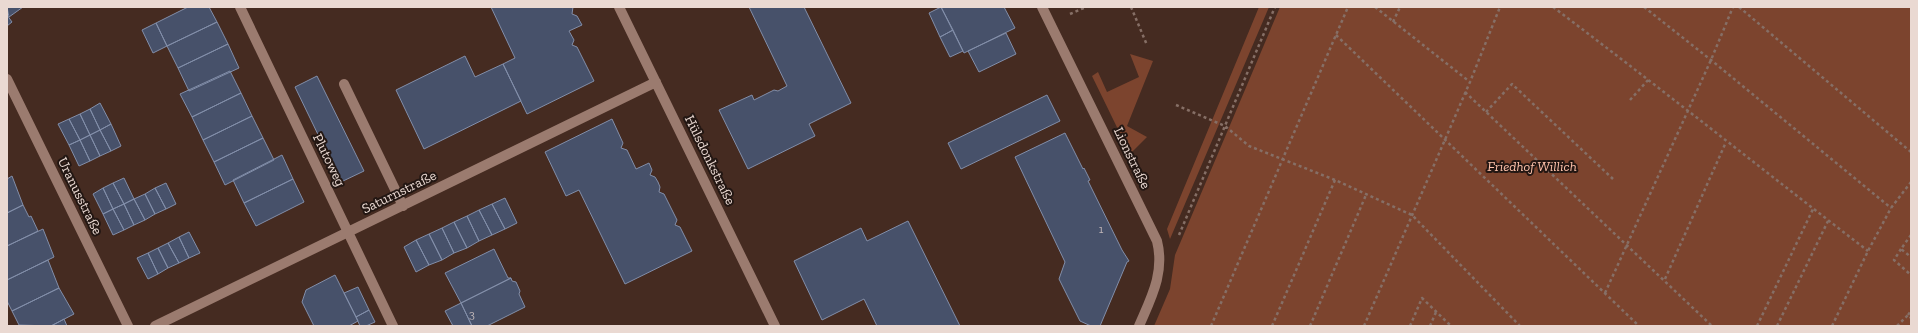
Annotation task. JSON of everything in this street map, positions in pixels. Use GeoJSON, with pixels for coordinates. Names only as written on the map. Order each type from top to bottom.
{"type":"FeatureCollection","features":[{"type":"Feature","properties":{"kind":"street","name":"Plutoweg"},"geometry":{"type":"LineString","coordinates":[[240,7],[393,326]]}},
{"type":"Feature","properties":{"kind":"street","name":"Hülsdonkstraße"},"geometry":{"type":"LineString","coordinates":[[619,7],[775,326]]}},
{"type":"Feature","properties":{"kind":"street","name":"Lionstraße"},"geometry":{"type":"LineString","coordinates":[[1042,7],[1157,241],[1160,261],[1158,279],[1139,326]]}},
{"type":"Feature","properties":{"kind":"street","name":"Uranusstraße"},"geometry":{"type":"LineString","coordinates":[[7,79],[128,326]]}},
{"type":"Feature","properties":{"kind":"street","name":"Saturnstraße"},"geometry":{"type":"LineString","coordinates":[[155,326],[656,82]]}},
{"type":"Feature","properties":{"kind":"street"},"geometry":{"type":"LineString","coordinates":[[344,84],[403,206]]}},
{"type":"Feature","properties":{"kind":"path"},"geometry":{"type":"LineString","coordinates":[[1130,7],[1148,45]]}},
{"type":"Feature","properties":{"kind":"path"},"geometry":{"type":"LineString","coordinates":[[1177,240],[1275,7]]}},
{"type":"Feature","properties":{"kind":"path"},"geometry":{"type":"LineString","coordinates":[[1211,326],[1348,7]]}},
{"type":"Feature","properties":{"kind":"path"},"geometry":{"type":"LineString","coordinates":[[1375,7],[1470,82]]}},
{"type":"Feature","properties":{"kind":"path"},"geometry":{"type":"LineString","coordinates":[[1393,22],[1400,7]]}},
{"type":"Feature","properties":{"kind":"path"},"geometry":{"type":"LineString","coordinates":[[1364,326],[1466,92],[1500,7]]}},
{"type":"Feature","properties":{"kind":"path"},"geometry":{"type":"LineString","coordinates":[[1553,7],[1649,79],[1689,110],[1726,142],[1868,251]]}},
{"type":"Feature","properties":{"kind":"path"},"geometry":{"type":"LineString","coordinates":[[1644,7],[1891,208]]}},
{"type":"Feature","properties":{"kind":"path"},"geometry":{"type":"LineString","coordinates":[[1605,293],[1689,110],[1733,7]]}},
{"type":"Feature","properties":{"kind":"path"},"geometry":{"type":"LineString","coordinates":[[1739,7],[1911,152]]}},
{"type":"Feature","properties":{"kind":"path"},"geometry":{"type":"LineString","coordinates":[[1336,35],[1639,326]]}},
{"type":"Feature","properties":{"kind":"path"},"geometry":{"type":"LineString","coordinates":[[1630,100],[1649,79]]}},
{"type":"Feature","properties":{"kind":"path"},"geometry":{"type":"LineString","coordinates":[[1486,112],[1512,84],[1613,179]]}},
{"type":"Feature","properties":{"kind":"path"},"geometry":{"type":"LineString","coordinates":[[1466,92],[1626,245],[1665,279],[1712,326]]}},
{"type":"Feature","properties":{"kind":"path"},"geometry":{"type":"LineString","coordinates":[[1176,105],[1225,126],[1249,146],[1335,180],[1412,215],[1520,326]]}},
{"type":"Feature","properties":{"kind":"path"},"geometry":{"type":"LineString","coordinates":[[1665,279],[1726,142]]}},
{"type":"Feature","properties":{"kind":"path"},"geometry":{"type":"LineString","coordinates":[[1272,326],[1335,180]]}},
{"type":"Feature","properties":{"kind":"path"},"geometry":{"type":"LineString","coordinates":[[1832,326],[1868,251],[1891,208],[1911,182]]}},
{"type":"Feature","properties":{"kind":"path"},"geometry":{"type":"LineString","coordinates":[[1310,326],[1366,195]]}},
{"type":"Feature","properties":{"kind":"path"},"geometry":{"type":"LineString","coordinates":[[1757,326],[1813,209]]}},
{"type":"Feature","properties":{"kind":"path"},"geometry":{"type":"LineString","coordinates":[[1777,326],[1828,221]]}},
{"type":"Feature","properties":{"kind":"path"},"geometry":{"type":"LineString","coordinates":[[1911,237],[1901,248],[1894,260],[1911,275]]}},
{"type":"Feature","properties":{"kind":"path"},"geometry":{"type":"LineString","coordinates":[[1901,248],[1911,257]]}},
{"type":"Feature","properties":{"kind":"path"},"geometry":{"type":"LineString","coordinates":[[1410,326],[1422,298],[1450,326]]}},
{"type":"Feature","properties":{"kind":"path"},"geometry":{"type":"LineString","coordinates":[[1898,326],[1911,311]]}},
{"type":"Feature","properties":{"kind":"path"},"geometry":{"type":"LineString","coordinates":[[1430,326],[1436,312]]}},
{"type":"Feature","properties":{"kind":"path"},"geometry":{"type":"LineString","coordinates":[[1908,315],[1911,318]]}},
{"type":"Feature","properties":{"kind":"green space"},"geometry":{"type":"Polygon","coordinates":[[[1259,7],[1269,7],[1170,239],[1167,229],[1259,7]]]}},
{"type":"Feature","properties":{"kind":"green space","name":"Friedhof Willich"},"geometry":{"type":"Polygon","coordinates":[[[1280,7],[1911,7],[1911,326],[1154,326],[1170,289],[1175,255],[1280,7]]]}},
{"type":"Feature","properties":{"kind":"green space"},"geometry":{"type":"Polygon","coordinates":[[[1130,54],[1153,61],[1127,126],[1147,137],[1130,154],[1092,76],[1098,72],[1107,92],[1139,77],[1130,54]]]}},
{"type":"Feature","properties":{"kind":"building"},"geometry":{"type":"Polygon","coordinates":[[[7,7],[23,7],[9,17],[7,7]]]}},
{"type":"Feature","properties":{"kind":"building"},"geometry":{"type":"Polygon","coordinates":[[[188,7],[209,7],[217,22],[167,46],[156,23],[188,7]]]}},
{"type":"Feature","properties":{"kind":"building"},"geometry":{"type":"Polygon","coordinates":[[[491,7],[573,7],[572,14],[577,16],[582,25],[569,31],[574,40],[572,45],[577,47],[594,81],[527,114],[503,64],[515,58],[491,7]]]}},
{"type":"Feature","properties":{"kind":"building"},"geometry":{"type":"Polygon","coordinates":[[[749,7],[804,7],[851,103],[809,124],[815,136],[748,169],[719,110],[752,95],[754,100],[774,90],[778,91],[787,86],[749,7]]]}},
{"type":"Feature","properties":{"kind":"building"},"geometry":{"type":"Polygon","coordinates":[[[941,7],[1004,7],[1015,28],[964,53],[941,7]]]}},
{"type":"Feature","properties":{"kind":"building"},"geometry":{"type":"Polygon","coordinates":[[[941,7],[953,30],[940,37],[929,13],[941,7]]]}},
{"type":"Feature","properties":{"kind":"building"},"geometry":{"type":"Polygon","coordinates":[[[7,15],[12,22],[7,26],[7,15]]]}},
{"type":"Feature","properties":{"kind":"building"},"geometry":{"type":"Polygon","coordinates":[[[217,22],[228,44],[178,68],[167,46],[217,22]]]}},
{"type":"Feature","properties":{"kind":"building"},"geometry":{"type":"Polygon","coordinates":[[[156,23],[167,46],[153,53],[142,30],[156,23]]]}},
{"type":"Feature","properties":{"kind":"building"},"geometry":{"type":"Polygon","coordinates":[[[953,30],[963,51],[950,57],[940,37],[953,30]]]}},
{"type":"Feature","properties":{"kind":"building"},"geometry":{"type":"Polygon","coordinates":[[[1006,33],[1016,54],[979,72],[968,51],[1006,33]]]}},
{"type":"Feature","properties":{"kind":"building"},"geometry":{"type":"Polygon","coordinates":[[[228,44],[239,68],[189,91],[178,68],[228,44]]]}},
{"type":"Feature","properties":{"kind":"building"},"geometry":{"type":"Polygon","coordinates":[[[465,56],[475,77],[503,64],[521,101],[424,149],[396,90],[465,56]]]}},
{"type":"Feature","properties":{"kind":"building"},"geometry":{"type":"Polygon","coordinates":[[[230,71],[241,93],[192,117],[180,94],[230,71]]]}},
{"type":"Feature","properties":{"kind":"building"},"geometry":{"type":"Polygon","coordinates":[[[317,76],[364,171],[341,182],[295,87],[317,76]]]}},
{"type":"Feature","properties":{"kind":"building"},"geometry":{"type":"Polygon","coordinates":[[[241,93],[252,116],[203,140],[192,117],[241,93]]]}},
{"type":"Feature","properties":{"kind":"building"},"geometry":{"type":"Polygon","coordinates":[[[1047,95],[1060,121],[961,169],[948,143],[1047,95]]]}},
{"type":"Feature","properties":{"kind":"building"},"geometry":{"type":"Polygon","coordinates":[[[100,103],[111,124],[100,130],[90,109],[100,103]]]}},
{"type":"Feature","properties":{"kind":"building"},"geometry":{"type":"Polygon","coordinates":[[[90,109],[100,130],[90,135],[80,114],[90,109]]]}},
{"type":"Feature","properties":{"kind":"building"},"geometry":{"type":"Polygon","coordinates":[[[80,114],[90,135],[80,140],[69,119],[80,114]]]}},
{"type":"Feature","properties":{"kind":"building"},"geometry":{"type":"Polygon","coordinates":[[[252,116],[263,138],[214,162],[203,140],[252,116]]]}},
{"type":"Feature","properties":{"kind":"building"},"geometry":{"type":"Polygon","coordinates":[[[69,119],[80,140],[69,145],[58,124],[69,119]]]}},
{"type":"Feature","properties":{"kind":"building"},"geometry":{"type":"Polygon","coordinates":[[[612,119],[623,143],[621,148],[627,150],[636,169],[649,163],[652,170],[650,175],[655,177],[658,182],[660,187],[659,192],[664,194],[677,220],[675,225],[680,227],[692,251],[625,284],[579,190],[566,196],[545,152],[612,119]]]}},
{"type":"Feature","properties":{"kind":"building"},"geometry":{"type":"Polygon","coordinates":[[[111,124],[121,146],[111,151],[100,130],[111,124]]]}},
{"type":"Feature","properties":{"kind":"building"},"geometry":{"type":"Polygon","coordinates":[[[100,130],[111,151],[100,156],[90,135],[100,130]]]}},
{"type":"Feature","properties":{"kind":"building"},"geometry":{"type":"Polygon","coordinates":[[[1065,133],[1090,180],[1088,181],[1122,250],[1129,261],[1127,262],[1100,326],[1091,326],[1080,321],[1059,279],[1065,262],[1015,157],[1065,133]]]}},
{"type":"Feature","properties":{"kind":"building"},"geometry":{"type":"Polygon","coordinates":[[[90,135],[100,156],[90,161],[80,140],[90,135]]]}},
{"type":"Feature","properties":{"kind":"building"},"geometry":{"type":"Polygon","coordinates":[[[263,138],[274,160],[225,185],[214,162],[263,138]]]}},
{"type":"Feature","properties":{"kind":"building"},"geometry":{"type":"Polygon","coordinates":[[[80,140],[90,161],[79,166],[69,145],[80,140]]]}},
{"type":"Feature","properties":{"kind":"building"},"geometry":{"type":"Polygon","coordinates":[[[282,155],[293,179],[244,203],[233,180],[282,155]]]}},
{"type":"Feature","properties":{"kind":"building"},"geometry":{"type":"Polygon","coordinates":[[[12,176],[23,205],[7,213],[7,179],[12,176]]]}},
{"type":"Feature","properties":{"kind":"building"},"geometry":{"type":"Polygon","coordinates":[[[124,178],[134,199],[124,204],[113,183],[124,178]]]}},
{"type":"Feature","properties":{"kind":"building"},"geometry":{"type":"Polygon","coordinates":[[[293,179],[304,202],[256,226],[244,203],[293,179]]]}},
{"type":"Feature","properties":{"kind":"building"},"geometry":{"type":"Polygon","coordinates":[[[113,183],[124,204],[113,209],[103,188],[113,183]]]}},
{"type":"Feature","properties":{"kind":"building"},"geometry":{"type":"Polygon","coordinates":[[[166,183],[176,204],[166,209],[155,188],[166,183]]]}},
{"type":"Feature","properties":{"kind":"building"},"geometry":{"type":"Polygon","coordinates":[[[103,188],[113,209],[103,214],[93,194],[103,188]]]}},
{"type":"Feature","properties":{"kind":"building"},"geometry":{"type":"Polygon","coordinates":[[[155,188],[166,209],[155,214],[145,194],[155,188]]]}},
{"type":"Feature","properties":{"kind":"building"},"geometry":{"type":"Polygon","coordinates":[[[145,194],[155,214],[145,220],[134,199],[145,194]]]}},
{"type":"Feature","properties":{"kind":"building"},"geometry":{"type":"Polygon","coordinates":[[[505,198],[517,223],[505,229],[492,204],[505,198]]]}},
{"type":"Feature","properties":{"kind":"building"},"geometry":{"type":"Polygon","coordinates":[[[134,199],[145,220],[134,225],[124,204],[134,199]]]}},
{"type":"Feature","properties":{"kind":"building"},"geometry":{"type":"Polygon","coordinates":[[[124,204],[134,225],[124,230],[113,209],[124,204]]]}},
{"type":"Feature","properties":{"kind":"building"},"geometry":{"type":"Polygon","coordinates":[[[492,204],[505,229],[492,235],[479,210],[492,204]]]}},
{"type":"Feature","properties":{"kind":"building"},"geometry":{"type":"Polygon","coordinates":[[[23,205],[29,217],[31,216],[38,231],[7,246],[7,213],[23,205]]]}},
{"type":"Feature","properties":{"kind":"building"},"geometry":{"type":"Polygon","coordinates":[[[113,209],[124,230],[113,235],[103,214],[113,209]]]}},
{"type":"Feature","properties":{"kind":"building"},"geometry":{"type":"Polygon","coordinates":[[[479,210],[492,235],[479,241],[467,216],[479,210]]]}},
{"type":"Feature","properties":{"kind":"building"},"geometry":{"type":"Polygon","coordinates":[[[467,216],[479,241],[467,248],[454,222],[467,216]]]}},
{"type":"Feature","properties":{"kind":"building"},"geometry":{"type":"Polygon","coordinates":[[[908,221],[960,326],[877,326],[864,299],[822,320],[794,261],[861,228],[867,241],[908,221]]]}},
{"type":"Feature","properties":{"kind":"building"},"geometry":{"type":"Polygon","coordinates":[[[454,222],[467,248],[454,253],[442,228],[454,222]]]}},
{"type":"Feature","properties":{"kind":"building"},"geometry":{"type":"Polygon","coordinates":[[[442,228],[454,253],[442,260],[429,234],[442,228]]]}},
{"type":"Feature","properties":{"kind":"building"},"geometry":{"type":"Polygon","coordinates":[[[43,229],[54,257],[7,280],[7,246],[43,229]]]}},
{"type":"Feature","properties":{"kind":"building"},"geometry":{"type":"Polygon","coordinates":[[[189,232],[200,253],[189,258],[179,237],[189,232]]]}},
{"type":"Feature","properties":{"kind":"building"},"geometry":{"type":"Polygon","coordinates":[[[429,234],[442,260],[429,265],[416,240],[429,234]]]}},
{"type":"Feature","properties":{"kind":"building"},"geometry":{"type":"Polygon","coordinates":[[[179,237],[189,258],[179,263],[168,243],[179,237]]]}},
{"type":"Feature","properties":{"kind":"building"},"geometry":{"type":"Polygon","coordinates":[[[416,240],[429,265],[416,272],[404,247],[416,240]]]}},
{"type":"Feature","properties":{"kind":"building"},"geometry":{"type":"Polygon","coordinates":[[[168,243],[179,263],[168,268],[158,248],[168,243]]]}},
{"type":"Feature","properties":{"kind":"building"},"geometry":{"type":"Polygon","coordinates":[[[158,248],[168,268],[158,274],[148,253],[158,248]]]}},
{"type":"Feature","properties":{"kind":"building"},"geometry":{"type":"Polygon","coordinates":[[[494,249],[508,278],[511,278],[461,303],[445,273],[494,249]]]}},
{"type":"Feature","properties":{"kind":"building"},"geometry":{"type":"Polygon","coordinates":[[[148,253],[158,274],[148,279],[137,258],[148,253]]]}},
{"type":"Feature","properties":{"kind":"building"},"geometry":{"type":"Polygon","coordinates":[[[48,260],[59,288],[12,311],[7,301],[7,280],[48,260]]]}},
{"type":"Feature","properties":{"kind":"building"},"geometry":{"type":"Polygon","coordinates":[[[335,275],[358,321],[349,326],[314,326],[302,302],[306,290],[335,275]]]}},
{"type":"Feature","properties":{"kind":"building"},"geometry":{"type":"Polygon","coordinates":[[[511,278],[512,281],[516,282],[520,291],[519,294],[525,307],[487,326],[472,326],[461,303],[511,278]]]}},
{"type":"Feature","properties":{"kind":"building"},"geometry":{"type":"Polygon","coordinates":[[[358,287],[369,310],[356,317],[344,293],[358,287]]]}},
{"type":"Feature","properties":{"kind":"building"},"geometry":{"type":"Polygon","coordinates":[[[59,288],[74,314],[51,326],[19,325],[12,311],[59,288]]]}},
{"type":"Feature","properties":{"kind":"building"},"geometry":{"type":"Polygon","coordinates":[[[461,303],[472,326],[453,326],[445,311],[461,303]]]}},
{"type":"Feature","properties":{"kind":"building"},"geometry":{"type":"Polygon","coordinates":[[[369,310],[375,322],[366,326],[360,326],[356,317],[369,310]]]}},
{"type":"Feature","properties":{"kind":"building"},"geometry":{"type":"Polygon","coordinates":[[[64,319],[67,326],[51,326],[64,319]]]}}]}
